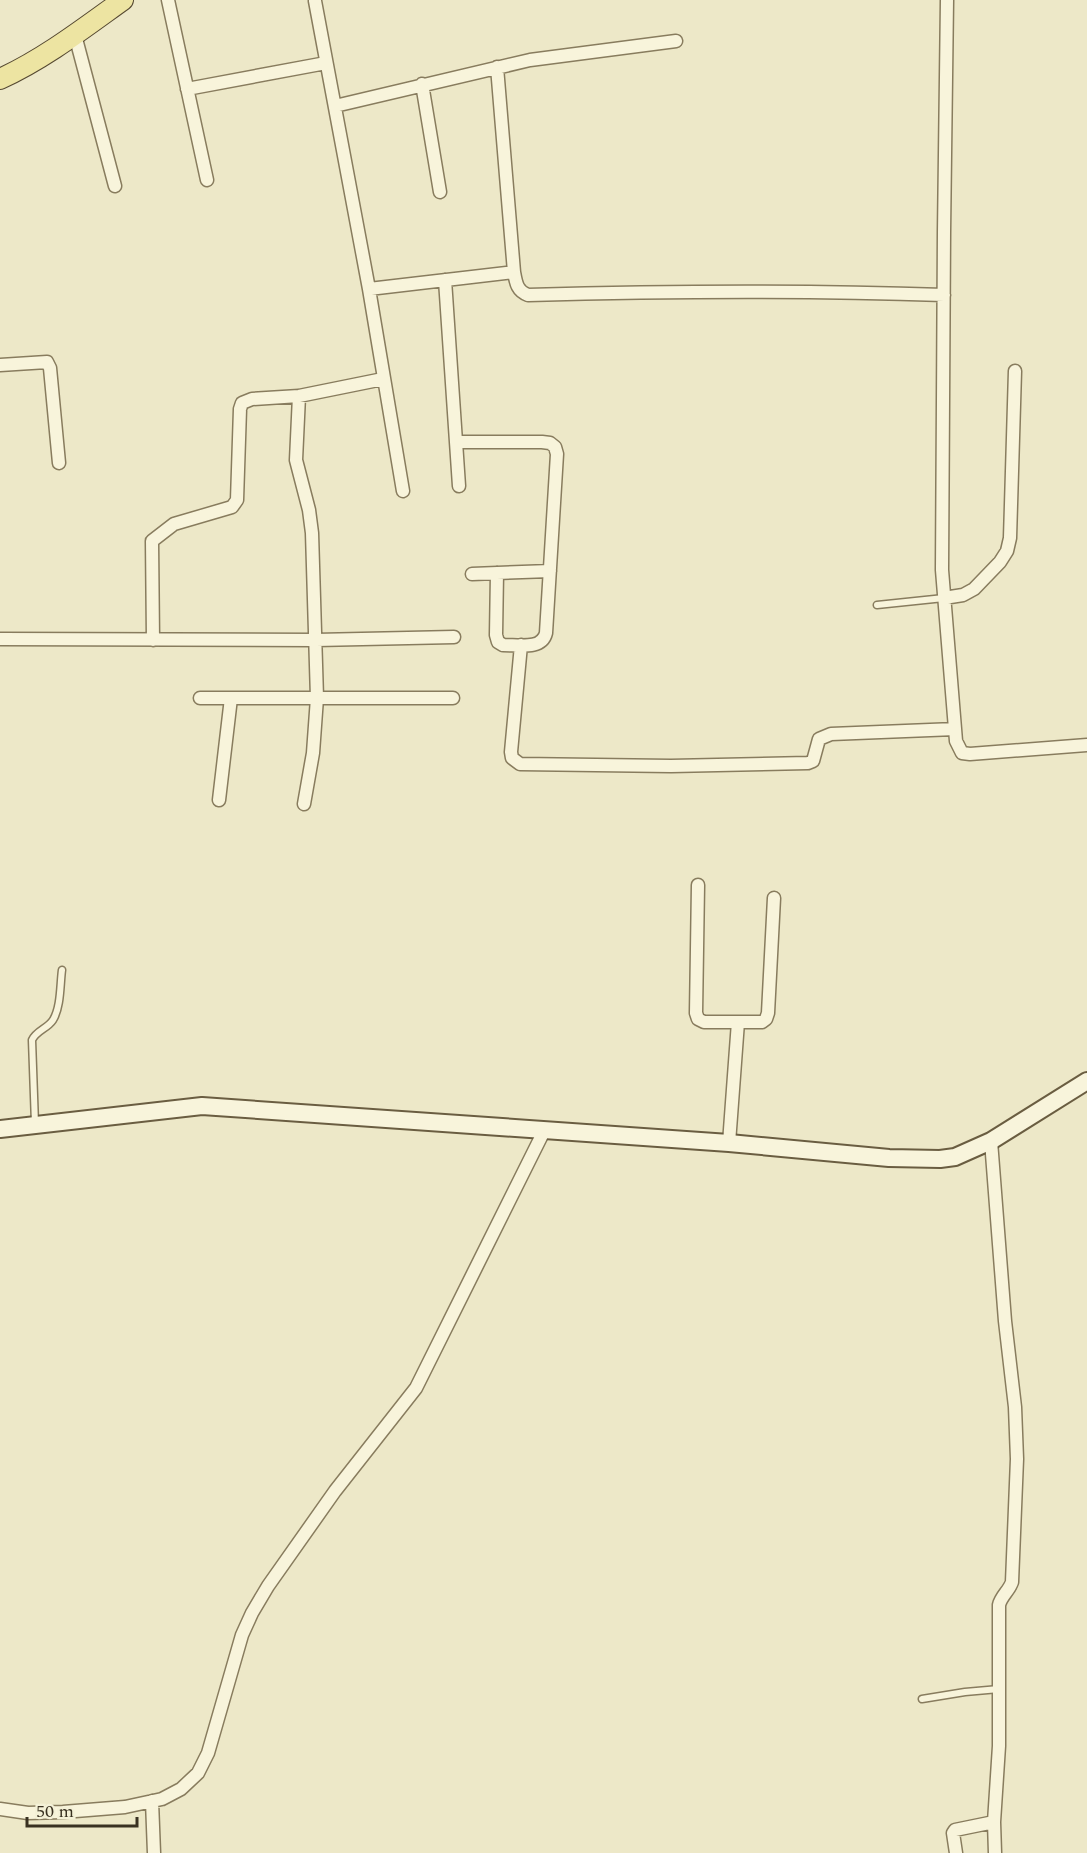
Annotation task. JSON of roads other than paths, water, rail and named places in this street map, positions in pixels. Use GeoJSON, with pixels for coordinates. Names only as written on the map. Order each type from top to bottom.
{"type":"FeatureCollection","features":[{"type":"Feature","properties":{"kind":"main road"},"geometry":{"type":"LineString","coordinates":[[0,79],[19,70],[75,35],[123,0]]}},
{"type":"Feature","properties":{"kind":"street"},"geometry":{"type":"LineString","coordinates":[[168,0],[207,180]]}},
{"type":"Feature","properties":{"kind":"street"},"geometry":{"type":"LineString","coordinates":[[947,0],[942,514],[944,598],[958,748],[962,753],[970,754],[1087,745]]}},
{"type":"Feature","properties":{"kind":"street"},"geometry":{"type":"LineString","coordinates":[[315,1],[369,289],[403,491]]}},
{"type":"Feature","properties":{"kind":"street"},"geometry":{"type":"LineString","coordinates":[[75,35],[115,186]]}},
{"type":"Feature","properties":{"kind":"street"},"geometry":{"type":"LineString","coordinates":[[335,106],[497,67],[585,51],[676,40]]}},
{"type":"Feature","properties":{"kind":"street"},"geometry":{"type":"LineString","coordinates":[[187,89],[326,63]]}},
{"type":"Feature","properties":{"kind":"street"},"geometry":{"type":"LineString","coordinates":[[497,67],[514,272],[516,284],[521,292],[528,295],[637,292],[846,292],[944,295]]}},
{"type":"Feature","properties":{"kind":"street"},"geometry":{"type":"LineString","coordinates":[[422,84],[440,192]]}},
{"type":"Feature","properties":{"kind":"street"},"geometry":{"type":"LineString","coordinates":[[369,289],[514,272]]}},
{"type":"Feature","properties":{"kind":"street"},"geometry":{"type":"LineString","coordinates":[[445,280],[459,486]]}},
{"type":"Feature","properties":{"kind":"street"},"geometry":{"type":"LineString","coordinates":[[0,365],[47,362],[50,368],[59,463]]}},
{"type":"Feature","properties":{"kind":"street"},"geometry":{"type":"LineString","coordinates":[[944,598],[963,595],[974,589],[1000,562],[1006,551],[1010,538],[1015,370]]}},
{"type":"Feature","properties":{"kind":"street"},"geometry":{"type":"LineString","coordinates":[[153,640],[152,541],[174,524],[232,507],[237,501],[242,403],[252,399],[299,396],[383,379]]}},
{"type":"Feature","properties":{"kind":"street"},"geometry":{"type":"LineString","coordinates":[[299,396],[296,460],[309,510],[312,532],[317,698],[313,753],[304,804]]}},
{"type":"Feature","properties":{"kind":"street"},"geometry":{"type":"LineString","coordinates":[[456,442],[542,442],[550,443],[555,447],[550,571],[544,640],[540,644],[504,645],[498,642],[496,635],[497,573]]}},
{"type":"Feature","properties":{"kind":"street"},"geometry":{"type":"LineString","coordinates":[[472,574],[550,571]]}},
{"type":"Feature","properties":{"kind":"street"},"geometry":{"type":"LineString","coordinates":[[0,639],[316,640],[454,637]]}},
{"type":"Feature","properties":{"kind":"street"},"geometry":{"type":"LineString","coordinates":[[521,645],[511,752],[512,758],[520,764],[671,766],[808,763],[813,761],[819,739],[831,734],[955,729]]}},
{"type":"Feature","properties":{"kind":"street"},"geometry":{"type":"LineString","coordinates":[[200,698],[453,698]]}},
{"type":"Feature","properties":{"kind":"street"},"geometry":{"type":"LineString","coordinates":[[219,800],[231,698]]}},
{"type":"Feature","properties":{"kind":"street"},"geometry":{"type":"LineString","coordinates":[[698,885],[696,1014],[698,1019],[704,1022],[762,1022],[766,1019],[774,898]]}},
{"type":"Feature","properties":{"kind":"street"},"geometry":{"type":"LineString","coordinates":[[729,1143],[738,1022]]}},
{"type":"Feature","properties":{"kind":"street"},"geometry":{"type":"LineString","coordinates":[[0,1129],[202,1106],[940,1160],[955,1157],[990,1141],[1087,1081]]}},
{"type":"Feature","properties":{"kind":"street"},"geometry":{"type":"LineString","coordinates":[[0,1809],[28,1813],[125,1807],[162,1799],[181,1789],[198,1773],[208,1753],[242,1635],[252,1613],[268,1586],[335,1491],[416,1388],[544,1131]]}},
{"type":"Feature","properties":{"kind":"street"},"geometry":{"type":"LineString","coordinates":[[990,1141],[1005,1321],[1015,1407],[1017,1459],[1012,1582],[1009,1590],[1000,1599],[999,1605],[999,1746],[994,1822],[995,1853]]}},
{"type":"Feature","properties":{"kind":"street"},"geometry":{"type":"LineString","coordinates":[[152,1801],[154,1853]]}},
{"type":"Feature","properties":{"kind":"street"},"geometry":{"type":"LineString","coordinates":[[956,1853],[953,1833],[955,1830],[994,1822]]}},
{"type":"Feature","properties":{"kind":"lane"},"geometry":{"type":"LineString","coordinates":[[877,605],[944,598]]}},
{"type":"Feature","properties":{"kind":"lane"},"geometry":{"type":"LineString","coordinates":[[35,1125],[32,1040],[35,1033],[53,1020],[57,1010],[62,970]]}},
{"type":"Feature","properties":{"kind":"lane"},"geometry":{"type":"LineString","coordinates":[[922,1699],[999,1689]]}}]}
